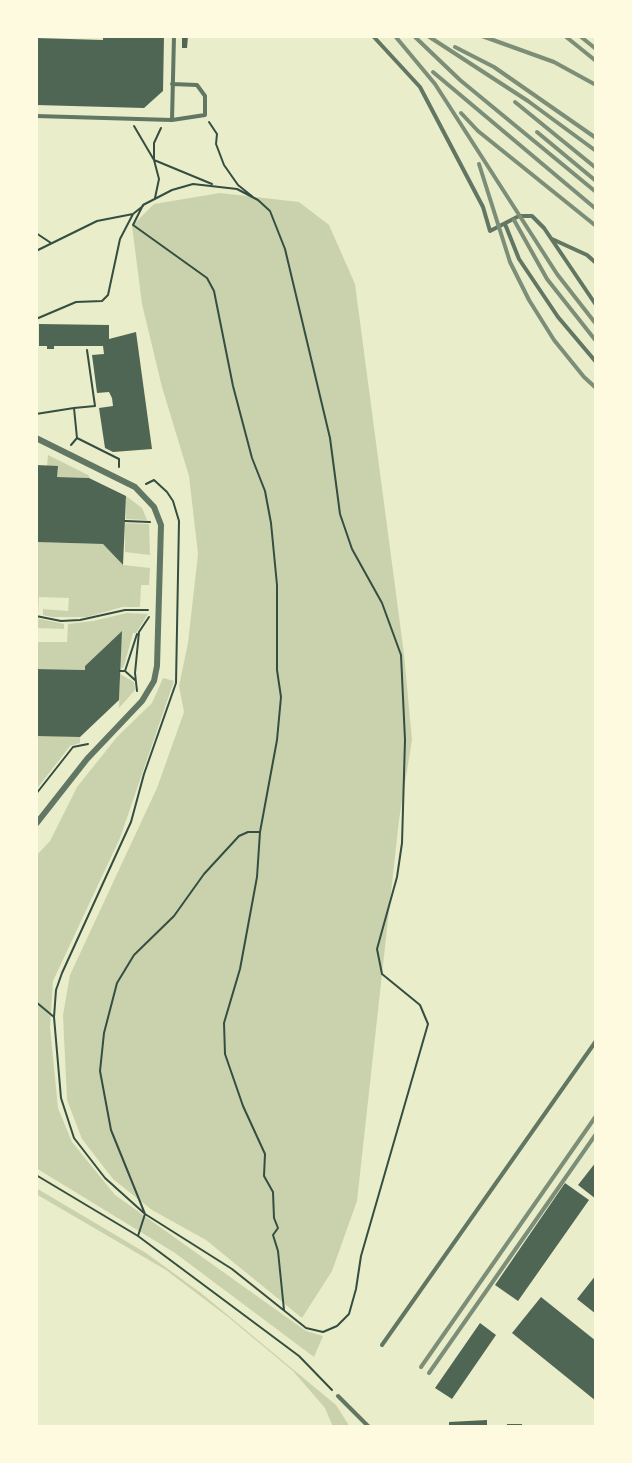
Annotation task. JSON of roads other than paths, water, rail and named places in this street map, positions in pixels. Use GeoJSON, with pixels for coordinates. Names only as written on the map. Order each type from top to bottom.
{"type":"FeatureCollection","features":[{"type":"Feature","properties":{"kind":"street"},"geometry":{"type":"LineString","coordinates":[[36,438],[135,487],[148,500],[161,525],[157,666],[148,693],[87,759],[36,824]]}},
{"type":"Feature","properties":{"kind":"lane"},"geometry":{"type":"LineString","coordinates":[[172,120],[174,36]]}},
{"type":"Feature","properties":{"kind":"lane"},"geometry":{"type":"LineString","coordinates":[[373,36],[420,87],[483,207],[490,231],[519,216],[532,216],[551,239],[596,305]]}},
{"type":"Feature","properties":{"kind":"lane"},"geometry":{"type":"LineString","coordinates":[[36,116],[172,120],[205,115],[205,96],[197,85],[172,84]]}},
{"type":"Feature","properties":{"kind":"lane"},"geometry":{"type":"LineString","coordinates":[[505,224],[519,259],[558,317],[596,362]]}},
{"type":"Feature","properties":{"kind":"lane"},"geometry":{"type":"LineString","coordinates":[[551,239],[596,262]]}},
{"type":"Feature","properties":{"kind":"lane"},"geometry":{"type":"LineString","coordinates":[[382,1345],[596,1041]]}},
{"type":"Feature","properties":{"kind":"lane"},"geometry":{"type":"LineString","coordinates":[[338,1396],[369,1427]]}},
{"type":"Feature","properties":{"kind":"railway"},"geometry":{"type":"LineString","coordinates":[[395,36],[435,84],[557,274],[596,324]]}},
{"type":"Feature","properties":{"kind":"railway"},"geometry":{"type":"LineString","coordinates":[[414,36],[460,80],[596,192]]}},
{"type":"Feature","properties":{"kind":"railway"},"geometry":{"type":"LineString","coordinates":[[428,36],[528,101],[596,151]]}},
{"type":"Feature","properties":{"kind":"railway"},"geometry":{"type":"LineString","coordinates":[[482,36],[554,62],[596,85]]}},
{"type":"Feature","properties":{"kind":"railway"},"geometry":{"type":"LineString","coordinates":[[565,36],[596,61]]}},
{"type":"Feature","properties":{"kind":"railway"},"geometry":{"type":"LineString","coordinates":[[580,36],[596,49]]}},
{"type":"Feature","properties":{"kind":"railway"},"geometry":{"type":"LineString","coordinates":[[455,47],[494,67],[596,138]]}},
{"type":"Feature","properties":{"kind":"railway"},"geometry":{"type":"LineString","coordinates":[[433,72],[596,209]]}},
{"type":"Feature","properties":{"kind":"railway"},"geometry":{"type":"LineString","coordinates":[[515,102],[596,168]]}},
{"type":"Feature","properties":{"kind":"railway"},"geometry":{"type":"LineString","coordinates":[[461,113],[478,131],[596,226]]}},
{"type":"Feature","properties":{"kind":"railway"},"geometry":{"type":"LineString","coordinates":[[537,132],[596,181]]}},
{"type":"Feature","properties":{"kind":"railway"},"geometry":{"type":"LineString","coordinates":[[479,164],[510,262],[529,300],[554,340],[596,388]]}},
{"type":"Feature","properties":{"kind":"railway"},"geometry":{"type":"LineString","coordinates":[[514,220],[547,279],[596,341]]}},
{"type":"Feature","properties":{"kind":"railway"},"geometry":{"type":"LineString","coordinates":[[421,1367],[596,1116]]}},
{"type":"Feature","properties":{"kind":"railway"},"geometry":{"type":"LineString","coordinates":[[429,1373],[596,1134]]}}]}
